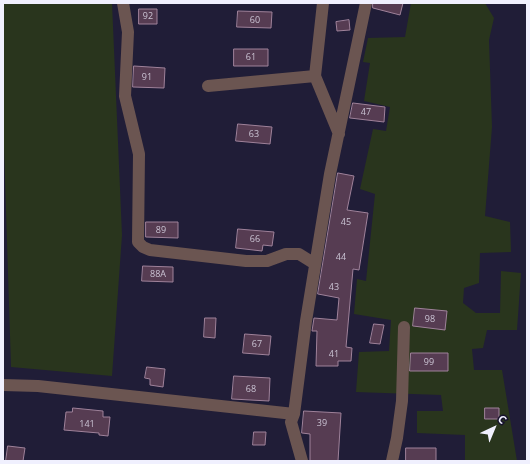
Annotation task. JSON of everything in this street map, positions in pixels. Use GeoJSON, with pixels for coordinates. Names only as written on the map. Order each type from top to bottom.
{"type":"FeatureCollection","features":[{"type":"Feature","properties":{"kind":"street"},"geometry":{"type":"LineString","coordinates":[[123,3],[128,32],[126,96],[138,154],[138,242],[143,247],[150,250],[267,262],[286,254],[299,254],[315,264]]}},
{"type":"Feature","properties":{"kind":"street"},"geometry":{"type":"LineString","coordinates":[[323,3],[315,76],[339,134]]}},
{"type":"Feature","properties":{"kind":"street"},"geometry":{"type":"LineString","coordinates":[[302,461],[291,422],[294,414],[306,321],[330,174],[366,3]]}},
{"type":"Feature","properties":{"kind":"street"},"geometry":{"type":"LineString","coordinates":[[208,86],[315,76]]}},
{"type":"Feature","properties":{"kind":"street"},"geometry":{"type":"LineString","coordinates":[[392,461],[402,402],[404,327]]}},
{"type":"Feature","properties":{"kind":"street"},"geometry":{"type":"LineString","coordinates":[[3,385],[38,386],[294,414]]}},
{"type":"Feature","properties":{"kind":"green space"},"geometry":{"type":"Polygon","coordinates":[[[3,3],[112,3],[122,235],[112,376],[11,367],[3,116],[3,3]]]}},
{"type":"Feature","properties":{"kind":"green space"},"geometry":{"type":"Polygon","coordinates":[[[411,3],[485,3],[494,18],[489,40],[492,127],[485,216],[510,222],[511,252],[480,253],[479,283],[464,288],[463,303],[476,313],[500,313],[501,271],[521,273],[517,330],[487,330],[483,348],[472,349],[474,370],[502,370],[517,461],[465,461],[465,435],[417,433],[417,411],[443,411],[441,395],[356,392],[359,352],[389,351],[391,320],[354,314],[357,279],[366,281],[375,194],[360,189],[373,129],[386,131],[390,107],[364,101],[370,63],[363,62],[368,38],[405,37],[411,3]]]}},
{"type":"Feature","properties":{"kind":"building"},"geometry":{"type":"Polygon","coordinates":[[[373,3],[403,3],[400,15],[373,8],[373,3]]]}},
{"type":"Feature","properties":{"kind":"building"},"geometry":{"type":"Polygon","coordinates":[[[139,9],[157,9],[157,24],[139,24],[139,9]]]}},
{"type":"Feature","properties":{"kind":"building"},"geometry":{"type":"Polygon","coordinates":[[[238,11],[272,12],[271,28],[237,27],[238,11]]]}},
{"type":"Feature","properties":{"kind":"building"},"geometry":{"type":"Polygon","coordinates":[[[349,20],[350,30],[337,31],[336,22],[349,20]]]}},
{"type":"Feature","properties":{"kind":"building"},"geometry":{"type":"Polygon","coordinates":[[[234,49],[268,49],[268,66],[234,66],[234,49]]]}},
{"type":"Feature","properties":{"kind":"building"},"geometry":{"type":"Polygon","coordinates":[[[134,66],[165,68],[164,88],[133,87],[134,66]]]}},
{"type":"Feature","properties":{"kind":"building"},"geometry":{"type":"Polygon","coordinates":[[[353,103],[385,107],[384,122],[350,118],[353,103]]]}},
{"type":"Feature","properties":{"kind":"building"},"geometry":{"type":"Polygon","coordinates":[[[238,124],[272,127],[270,144],[236,141],[238,124]]]}},
{"type":"Feature","properties":{"kind":"building"},"geometry":{"type":"Polygon","coordinates":[[[338,173],[354,176],[347,210],[368,213],[359,270],[353,269],[346,347],[352,348],[351,361],[338,361],[338,366],[316,366],[317,331],[312,331],[314,318],[337,320],[339,298],[318,294],[338,173]]]}},
{"type":"Feature","properties":{"kind":"building"},"geometry":{"type":"Polygon","coordinates":[[[146,222],[178,222],[178,238],[146,237],[146,222]]]}},
{"type":"Feature","properties":{"kind":"building"},"geometry":{"type":"Polygon","coordinates":[[[238,229],[274,232],[272,246],[263,245],[262,251],[236,248],[238,229]]]}},
{"type":"Feature","properties":{"kind":"building"},"geometry":{"type":"Polygon","coordinates":[[[143,266],[173,267],[173,282],[142,281],[143,266]]]}},
{"type":"Feature","properties":{"kind":"building"},"geometry":{"type":"Polygon","coordinates":[[[415,308],[447,311],[445,330],[413,326],[415,308]]]}},
{"type":"Feature","properties":{"kind":"building"},"geometry":{"type":"Polygon","coordinates":[[[205,318],[216,318],[215,338],[204,337],[205,318]]]}},
{"type":"Feature","properties":{"kind":"building"},"geometry":{"type":"Polygon","coordinates":[[[374,324],[384,325],[380,344],[370,343],[374,324]]]}},
{"type":"Feature","properties":{"kind":"building"},"geometry":{"type":"Polygon","coordinates":[[[245,334],[271,336],[269,355],[243,353],[245,334]]]}},
{"type":"Feature","properties":{"kind":"building"},"geometry":{"type":"Polygon","coordinates":[[[411,353],[448,353],[448,371],[410,371],[411,353]]]}},
{"type":"Feature","properties":{"kind":"building"},"geometry":{"type":"Polygon","coordinates":[[[147,367],[165,369],[163,387],[150,385],[150,379],[145,378],[147,367]]]}},
{"type":"Feature","properties":{"kind":"building"},"geometry":{"type":"Polygon","coordinates":[[[234,376],[270,378],[269,401],[232,399],[234,376]]]}},
{"type":"Feature","properties":{"kind":"building"},"geometry":{"type":"Polygon","coordinates":[[[73,408],[103,411],[103,417],[110,417],[108,436],[99,435],[99,433],[64,430],[66,412],[72,412],[73,408]]]}},
{"type":"Feature","properties":{"kind":"building"},"geometry":{"type":"Polygon","coordinates":[[[485,408],[499,408],[499,419],[485,419],[485,408]]]}},
{"type":"Feature","properties":{"kind":"building"},"geometry":{"type":"Polygon","coordinates":[[[304,411],[341,413],[338,461],[310,461],[310,434],[302,433],[304,411]]]}},
{"type":"Feature","properties":{"kind":"building"},"geometry":{"type":"Polygon","coordinates":[[[254,432],[266,432],[265,445],[253,445],[254,432]]]}},
{"type":"Feature","properties":{"kind":"building"},"geometry":{"type":"Polygon","coordinates":[[[8,446],[25,448],[23,461],[6,461],[8,446]]]}},
{"type":"Feature","properties":{"kind":"building"},"geometry":{"type":"Polygon","coordinates":[[[406,448],[436,448],[436,461],[406,461],[406,448]]]}}]}
